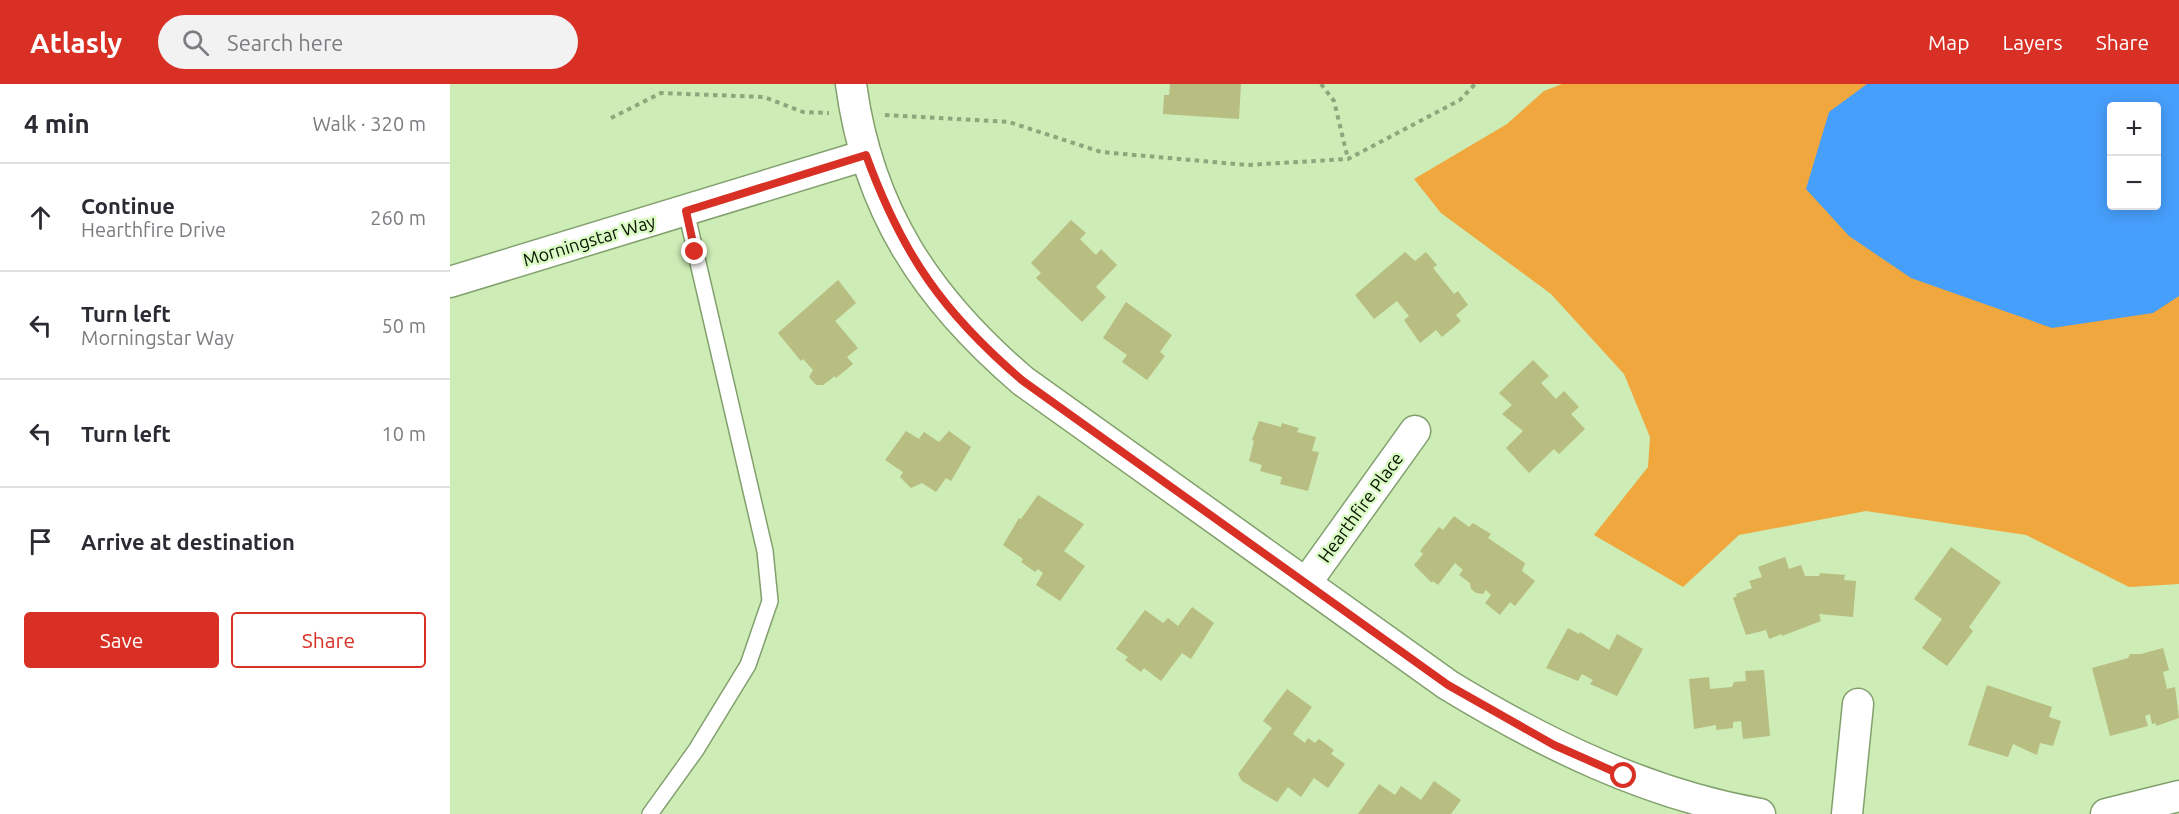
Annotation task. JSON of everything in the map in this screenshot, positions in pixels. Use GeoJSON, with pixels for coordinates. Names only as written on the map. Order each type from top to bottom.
{"type":"FeatureCollection","features":[{"type":"Feature","properties":{"kind":"street"},"geometry":{"type":"LineString","coordinates":[[851,84],[855,114],[866,155],[885,206],[907,250],[950,311],[981,345],[1023,381],[1448,685],[1554,745],[1645,782],[1697,799],[1760,814]]}},
{"type":"Feature","properties":{"kind":"street","name":"Morningstar Way"},"geometry":{"type":"LineString","coordinates":[[450,282],[866,155]]}},
{"type":"Feature","properties":{"kind":"street","name":"Hearthfire Place"},"geometry":{"type":"LineString","coordinates":[[1305,583],[1415,431]]}},
{"type":"Feature","properties":{"kind":"street"},"geometry":{"type":"LineString","coordinates":[[1847,814],[1858,704]]}},
{"type":"Feature","properties":{"kind":"street"},"geometry":{"type":"LineString","coordinates":[[2106,814],[2179,796]]}},
{"type":"Feature","properties":{"kind":"lane"},"geometry":{"type":"LineString","coordinates":[[650,814],[696,750],[748,664],[770,601],[765,551],[686,211]]}},
{"type":"Feature","properties":{"kind":"path"},"geometry":{"type":"LineString","coordinates":[[1321,84],[1334,101],[1348,159]]}},
{"type":"Feature","properties":{"kind":"path"},"geometry":{"type":"LineString","coordinates":[[611,118],[661,93],[764,97],[803,112],[1009,122],[1101,152],[1247,165],[1348,159],[1460,100],[1475,84]]}},
{"type":"Feature","properties":{"kind":"shaded area"},"geometry":{"type":"Polygon","coordinates":[[[1562,84],[2179,84],[2179,584],[2129,587],[2026,535],[1866,511],[1739,535],[1683,587],[1594,535],[1648,467],[1650,437],[1624,374],[1551,294],[1441,213],[1414,179],[1507,124],[1544,91],[1562,84]]]}},
{"type":"Feature","properties":{"kind":"water"},"geometry":{"type":"Polygon","coordinates":[[[1867,84],[2179,84],[2179,296],[2153,313],[2052,328],[1911,278],[1849,236],[1806,189],[1829,112],[1867,84]]]}},
{"type":"Feature","properties":{"kind":"building"},"geometry":{"type":"Polygon","coordinates":[[[1170,84],[1241,84],[1239,119],[1163,114],[1164,95],[1169,95],[1170,84]]]}},
{"type":"Feature","properties":{"kind":"building"},"geometry":{"type":"Polygon","coordinates":[[[1071,220],[1086,233],[1080,239],[1096,255],[1101,249],[1117,265],[1096,287],[1106,297],[1082,322],[1036,278],[1041,273],[1031,263],[1071,220]]]}},
{"type":"Feature","properties":{"kind":"building"},"geometry":{"type":"Polygon","coordinates":[[[1405,252],[1415,261],[1426,252],[1437,265],[1433,268],[1454,294],[1458,291],[1468,305],[1456,315],[1461,321],[1442,337],[1436,330],[1420,343],[1404,320],[1409,316],[1397,301],[1374,319],[1355,295],[1405,252]]]}},
{"type":"Feature","properties":{"kind":"building"},"geometry":{"type":"Polygon","coordinates":[[[838,280],[856,303],[835,321],[858,348],[847,357],[853,364],[836,378],[835,376],[823,385],[816,385],[809,377],[813,370],[803,359],[801,361],[778,333],[838,280]]]}},
{"type":"Feature","properties":{"kind":"building"},"geometry":{"type":"Polygon","coordinates":[[[1126,302],[1172,335],[1160,352],[1165,356],[1147,380],[1122,362],[1127,355],[1103,338],[1126,302]]]}},
{"type":"Feature","properties":{"kind":"building"},"geometry":{"type":"Polygon","coordinates":[[[1533,360],[1549,376],[1541,383],[1556,399],[1564,391],[1579,407],[1571,414],[1585,429],[1559,454],[1554,449],[1529,473],[1506,448],[1523,431],[1502,414],[1512,405],[1499,393],[1533,360]]]}},
{"type":"Feature","properties":{"kind":"building"},"geometry":{"type":"Polygon","coordinates":[[[1259,421],[1281,427],[1282,423],[1299,428],[1297,432],[1316,437],[1312,451],[1319,452],[1308,491],[1280,484],[1282,477],[1260,471],[1262,465],[1249,461],[1254,441],[1252,440],[1259,421]]]}},
{"type":"Feature","properties":{"kind":"building"},"geometry":{"type":"Polygon","coordinates":[[[906,431],[919,439],[924,432],[939,442],[949,431],[971,447],[951,481],[946,478],[936,492],[922,483],[911,488],[900,477],[903,472],[885,460],[906,431]]]}},
{"type":"Feature","properties":{"kind":"building"},"geometry":{"type":"Polygon","coordinates":[[[1038,495],[1084,524],[1064,551],[1085,566],[1060,601],[1036,585],[1043,573],[1038,569],[1035,572],[1021,562],[1023,559],[1003,545],[1019,518],[1021,519],[1038,495]]]}},
{"type":"Feature","properties":{"kind":"building"},"geometry":{"type":"Polygon","coordinates":[[[1454,516],[1469,527],[1473,523],[1491,534],[1488,538],[1525,563],[1522,571],[1535,581],[1515,606],[1510,602],[1500,615],[1485,603],[1491,595],[1486,590],[1483,594],[1471,589],[1470,583],[1459,575],[1463,570],[1455,563],[1438,585],[1433,581],[1432,583],[1414,565],[1423,554],[1420,551],[1439,527],[1443,530],[1454,516]]]}},
{"type":"Feature","properties":{"kind":"building"},"geometry":{"type":"Polygon","coordinates":[[[1951,547],[2001,582],[1969,627],[1973,631],[1947,666],[1922,648],[1942,619],[1914,599],[1951,547]]]}},
{"type":"Feature","properties":{"kind":"building"},"geometry":{"type":"Polygon","coordinates":[[[1785,557],[1789,569],[1801,565],[1805,576],[1819,576],[1820,573],[1845,575],[1844,580],[1856,581],[1853,617],[1819,614],[1821,621],[1782,636],[1782,634],[1769,639],[1766,630],[1746,635],[1733,598],[1737,596],[1736,594],[1752,588],[1749,581],[1762,577],[1758,567],[1785,557]]]}},
{"type":"Feature","properties":{"kind":"building"},"geometry":{"type":"Polygon","coordinates":[[[1192,607],[1214,623],[1191,659],[1182,653],[1161,681],[1144,668],[1141,672],[1125,660],[1128,657],[1116,649],[1145,610],[1163,623],[1168,618],[1178,626],[1192,607]]]}},
{"type":"Feature","properties":{"kind":"building"},"geometry":{"type":"Polygon","coordinates":[[[1568,628],[1579,634],[1580,632],[1609,650],[1617,634],[1643,649],[1617,696],[1590,684],[1593,680],[1582,674],[1578,681],[1546,668],[1568,628]]]}},
{"type":"Feature","properties":{"kind":"building"},"geometry":{"type":"Polygon","coordinates":[[[2163,648],[2169,670],[2163,672],[2167,689],[2175,687],[2179,718],[2156,726],[2156,723],[2152,724],[2150,714],[2145,716],[2148,726],[2110,736],[2092,668],[2128,658],[2130,654],[2141,654],[2163,648]]]}},
{"type":"Feature","properties":{"kind":"building"},"geometry":{"type":"Polygon","coordinates":[[[1764,670],[1770,736],[1743,739],[1741,721],[1733,722],[1733,728],[1716,730],[1716,725],[1694,729],[1689,679],[1709,677],[1710,689],[1732,687],[1734,682],[1746,681],[1745,671],[1764,670]]]}},
{"type":"Feature","properties":{"kind":"building"},"geometry":{"type":"Polygon","coordinates":[[[1987,685],[2052,707],[2049,717],[2061,721],[2053,746],[2040,743],[2037,755],[2013,744],[2008,757],[1968,745],[1987,685]]]}},
{"type":"Feature","properties":{"kind":"building"},"geometry":{"type":"Polygon","coordinates":[[[1287,689],[1312,707],[1293,734],[1305,743],[1308,738],[1315,743],[1319,739],[1334,750],[1331,754],[1345,764],[1328,788],[1314,778],[1301,797],[1288,787],[1277,802],[1242,781],[1238,774],[1272,728],[1263,721],[1287,689]]]}},
{"type":"Feature","properties":{"kind":"building"},"geometry":{"type":"Polygon","coordinates":[[[1434,781],[1461,800],[1451,814],[1358,814],[1379,784],[1395,795],[1401,786],[1421,800],[1434,781]]]}},
{"type":"Feature","properties":{"kind":"route"},"geometry":{"type":"LineString","coordinates":[[695,252],[686,211],[866,155],[885,206],[918,268],[950,311],[981,345],[1023,381],[1448,685],[1513,724],[1624,776]]}}]}
